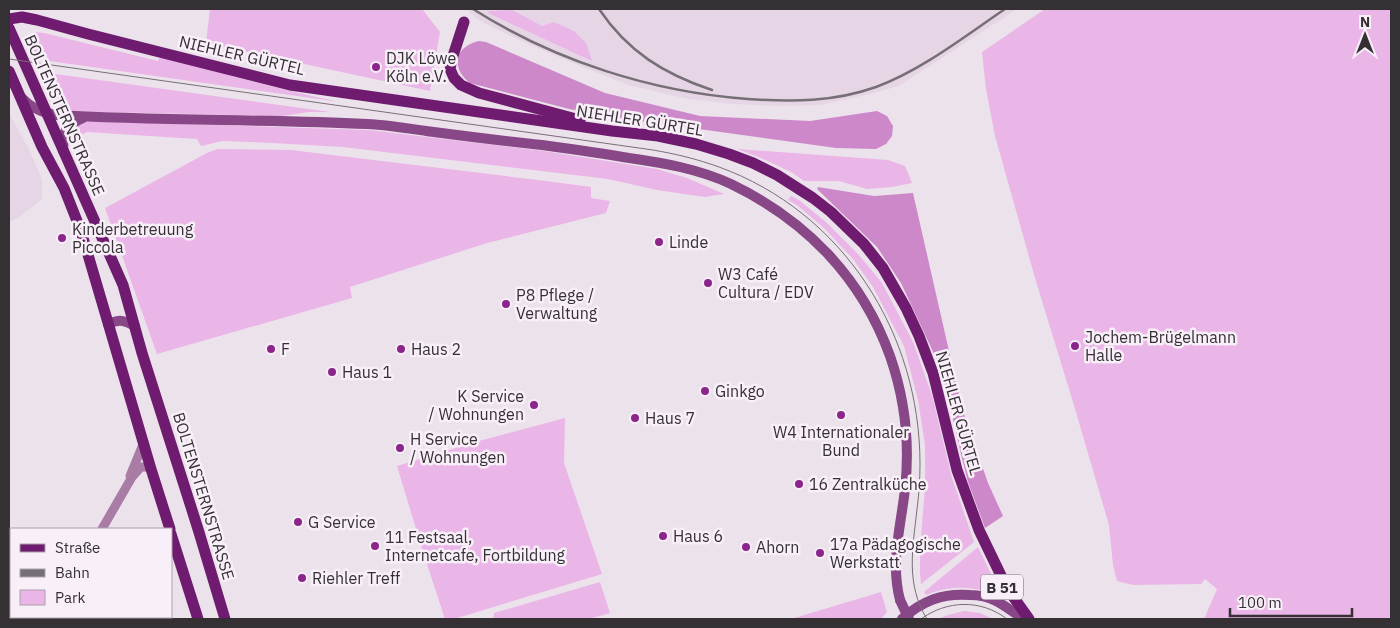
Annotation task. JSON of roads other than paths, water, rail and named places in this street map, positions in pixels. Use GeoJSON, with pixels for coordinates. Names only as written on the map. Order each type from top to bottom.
{"type":"FeatureCollection","features":[{"type":"Feature","properties":{"kind":"main road","name":"NIEHLER GÜRTEL"},"geometry":{"type":"LineString","coordinates":[[9,19],[22,17],[38,20],[290,85],[658,136],[696,144],[729,154],[753,164],[774,176],[831,212],[864,244],[883,268],[906,308],[934,373],[957,470],[984,553],[997,580],[1025,619]]}},
{"type":"Feature","properties":{"kind":"main road","name":"NIEHLER GÜRTEL"},"geometry":{"type":"LineString","coordinates":[[9,23],[23,21],[46,25],[292,88],[694,147],[774,176]]}},
{"type":"Feature","properties":{"kind":"main road"},"geometry":{"type":"LineString","coordinates":[[464,22],[450,69],[454,78],[461,85],[479,93],[612,131]]}},
{"type":"Feature","properties":{"kind":"main road","name":"BOLTENSTERNSTRASSE"},"geometry":{"type":"LineString","coordinates":[[9,28],[51,114],[63,152],[118,271],[225,619]]}},
{"type":"Feature","properties":{"kind":"main road","name":"BOLTENSTERNSTRASSE"},"geometry":{"type":"LineString","coordinates":[[9,72],[42,147],[64,188],[77,218],[170,528]]}},
{"type":"Feature","properties":{"kind":"main road"},"geometry":{"type":"LineString","coordinates":[[21,97],[32,108],[51,114],[86,117],[371,124],[581,150],[664,163],[702,172],[769,204],[815,240],[849,278],[872,316],[893,364],[903,407],[907,450],[906,487],[896,560],[897,583],[900,600],[909,619]]}},
{"type":"Feature","properties":{"kind":"main road"},"geometry":{"type":"LineString","coordinates":[[63,152],[67,128],[86,117]]}},
{"type":"Feature","properties":{"kind":"main road"},"geometry":{"type":"LineString","coordinates":[[108,324],[124,320],[135,326]]}},
{"type":"Feature","properties":{"kind":"main road","name":"NIEHLER GÜRTEL"},"geometry":{"type":"LineString","coordinates":[[977,532],[1025,619]]}},
{"type":"Feature","properties":{"kind":"main road"},"geometry":{"type":"LineString","coordinates":[[172,537],[198,619]]}},
{"type":"Feature","properties":{"kind":"main road","name":"B 51"},"geometry":{"type":"LineString","coordinates":[[902,619],[919,606],[952,594],[979,596],[996,600],[1025,619]]}},
{"type":"Feature","properties":{"kind":"street"},"geometry":{"type":"LineString","coordinates":[[124,490],[144,442]]}},
{"type":"Feature","properties":{"kind":"street"},"geometry":{"type":"LineString","coordinates":[[103,528],[132,477],[141,467],[151,469]]}},
{"type":"Feature","properties":{"kind":"tram line"},"geometry":{"type":"LineString","coordinates":[[9,59],[653,150],[711,164],[763,187],[803,214],[837,246],[866,283],[889,324],[906,369],[916,415],[920,464],[912,565],[916,592],[920,606],[927,619]]}},
{"type":"Feature","properties":{"kind":"tram line"},"geometry":{"type":"LineString","coordinates":[[921,619],[942,608],[964,604],[986,608],[997,612],[1007,619]]}},
{"type":"Feature","properties":{"kind":"railway"},"geometry":{"type":"LineString","coordinates":[[473,9],[504,28],[537,44],[605,71],[640,81],[712,95],[781,100],[813,100],[844,96],[876,87],[926,62],[1005,9]]}},
{"type":"Feature","properties":{"kind":"railway"},"geometry":{"type":"LineString","coordinates":[[599,9],[622,38],[648,60],[678,77],[712,90]]}},
{"type":"Feature","properties":{"kind":"place","name":"DJK Löwe Köln e.V."},"geometry":{"type":"Point","coordinates":[376,67]}},
{"type":"Feature","properties":{"kind":"place","name":"Kinderbetreuung Piccola"},"geometry":{"type":"Point","coordinates":[62,238]}},
{"type":"Feature","properties":{"kind":"place","name":"Linde"},"geometry":{"type":"Point","coordinates":[659,242]}},
{"type":"Feature","properties":{"kind":"place","name":"W3 Café Cultura / EDV"},"geometry":{"type":"Point","coordinates":[708,283]}},
{"type":"Feature","properties":{"kind":"place","name":"P8 Pflege / Verwaltung"},"geometry":{"type":"Point","coordinates":[506,304]}},
{"type":"Feature","properties":{"kind":"place","name":"Jochem-Brügelmann Halle"},"geometry":{"type":"Point","coordinates":[1075,346]}},
{"type":"Feature","properties":{"kind":"place","name":"F"},"geometry":{"type":"Point","coordinates":[271,349]}},
{"type":"Feature","properties":{"kind":"place","name":"Haus 2"},"geometry":{"type":"Point","coordinates":[401,349]}},
{"type":"Feature","properties":{"kind":"place","name":"Haus 1"},"geometry":{"type":"Point","coordinates":[332,372]}},
{"type":"Feature","properties":{"kind":"place","name":"Ginkgo"},"geometry":{"type":"Point","coordinates":[705,391]}},
{"type":"Feature","properties":{"kind":"place","name":"K Service / Wohnungen"},"geometry":{"type":"Point","coordinates":[534,405]}},
{"type":"Feature","properties":{"kind":"place","name":"W4 Internationaler Bund"},"geometry":{"type":"Point","coordinates":[841,415]}},
{"type":"Feature","properties":{"kind":"place","name":"Haus 7"},"geometry":{"type":"Point","coordinates":[635,418]}},
{"type":"Feature","properties":{"kind":"place","name":"H Service / Wohnungen"},"geometry":{"type":"Point","coordinates":[400,448]}},
{"type":"Feature","properties":{"kind":"place","name":"16 Zentralküche"},"geometry":{"type":"Point","coordinates":[799,484]}},
{"type":"Feature","properties":{"kind":"place","name":"G Service"},"geometry":{"type":"Point","coordinates":[298,522]}},
{"type":"Feature","properties":{"kind":"place","name":"Haus 6"},"geometry":{"type":"Point","coordinates":[663,536]}},
{"type":"Feature","properties":{"kind":"place","name":"11 Festsaal, Internetcafe, Fortbildung"},"geometry":{"type":"Point","coordinates":[375,546]}},
{"type":"Feature","properties":{"kind":"place","name":"Ahorn"},"geometry":{"type":"Point","coordinates":[746,547]}},
{"type":"Feature","properties":{"kind":"place","name":"17a Pädagogische Werkstatt"},"geometry":{"type":"Point","coordinates":[820,553]}},
{"type":"Feature","properties":{"kind":"place","name":"Riehler Treff"},"geometry":{"type":"Point","coordinates":[302,578]}}]}
